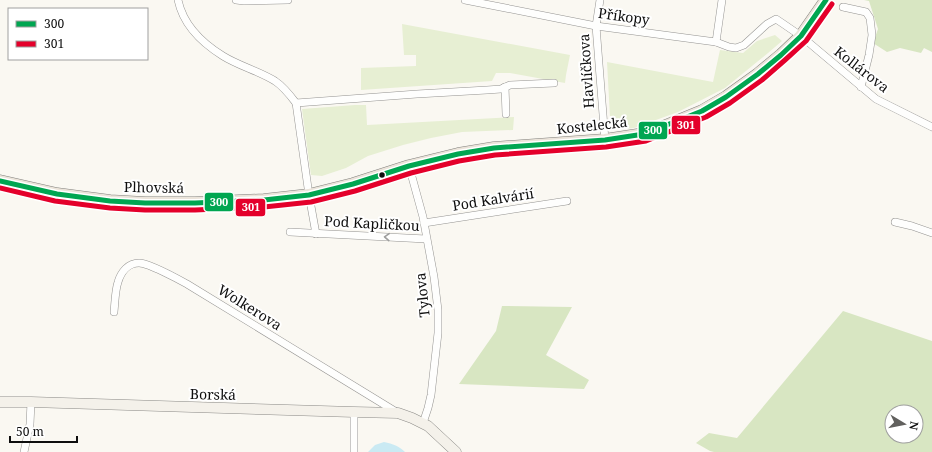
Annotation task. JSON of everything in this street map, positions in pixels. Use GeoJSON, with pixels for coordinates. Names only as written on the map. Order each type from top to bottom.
{"type":"FeatureCollection","features":[{"type":"Feature","properties":{"kind":"main road","name":"Kostelecká"},"geometry":{"type":"LineString","coordinates":[[309,195],[353,184],[409,166],[458,154],[494,148],[605,140],[658,129],[702,111],[726,97],[758,74],[801,36],[826,0]]}},
{"type":"Feature","properties":{"kind":"main road","name":"Plhovská"},"geometry":{"type":"LineString","coordinates":[[0,182],[57,194],[110,201],[145,203],[195,203],[264,200],[309,195]]}},
{"type":"Feature","properties":{"kind":"street"},"geometry":{"type":"LineString","coordinates":[[178,0],[180,8],[189,25],[203,42],[223,56],[275,82],[288,92],[296,103],[501,89],[510,85],[554,83]]}},
{"type":"Feature","properties":{"kind":"street"},"geometry":{"type":"LineString","coordinates":[[236,0],[288,0]]}},
{"type":"Feature","properties":{"kind":"street","name":"Příkopy"},"geometry":{"type":"LineString","coordinates":[[465,0],[596,26],[716,42],[736,48],[744,45],[767,24],[776,19],[801,36]]}},
{"type":"Feature","properties":{"kind":"street","name":"Havlíčkova"},"geometry":{"type":"LineString","coordinates":[[600,0],[596,26],[605,140]]}},
{"type":"Feature","properties":{"kind":"street"},"geometry":{"type":"LineString","coordinates":[[716,42],[722,0]]}},
{"type":"Feature","properties":{"kind":"street"},"geometry":{"type":"LineString","coordinates":[[843,7],[866,12],[870,18],[872,35],[869,55],[860,86]]}},
{"type":"Feature","properties":{"kind":"street","name":"Kollárova"},"geometry":{"type":"LineString","coordinates":[[801,36],[876,99],[932,127]]}},
{"type":"Feature","properties":{"kind":"street"},"geometry":{"type":"LineString","coordinates":[[504,87],[506,114]]}},
{"type":"Feature","properties":{"kind":"street","name":"Pod Kapličkou"},"geometry":{"type":"LineString","coordinates":[[296,103],[316,234]]}},
{"type":"Feature","properties":{"kind":"street","name":"Tylova"},"geometry":{"type":"LineString","coordinates":[[409,166],[424,223],[434,277],[438,310],[438,333],[431,395],[423,423]]}},
{"type":"Feature","properties":{"kind":"street","name":"Pod Kalvárií"},"geometry":{"type":"LineString","coordinates":[[424,223],[567,201]]}},
{"type":"Feature","properties":{"kind":"street"},"geometry":{"type":"LineString","coordinates":[[895,222],[932,233]]}},
{"type":"Feature","properties":{"kind":"street","name":"Pod Kapličkou"},"geometry":{"type":"LineString","coordinates":[[290,232],[426,239]]}},
{"type":"Feature","properties":{"kind":"street","name":"Wolkerova"},"geometry":{"type":"LineString","coordinates":[[114,312],[117,283],[124,269],[129,265],[140,262],[152,266],[187,284],[398,413]]}},
{"type":"Feature","properties":{"kind":"street","name":"Borská"},"geometry":{"type":"LineString","coordinates":[[0,402],[398,413],[423,423],[433,430],[456,452]]}},
{"type":"Feature","properties":{"kind":"street"},"geometry":{"type":"LineString","coordinates":[[24,452],[30,424],[31,402]]}},
{"type":"Feature","properties":{"kind":"street"},"geometry":{"type":"LineString","coordinates":[[354,412],[354,452]]}},
{"type":"Feature","properties":{"kind":"green space"},"geometry":{"type":"Polygon","coordinates":[[[864,0],[932,0],[932,52],[924,48],[921,53],[900,48],[887,52],[873,43],[878,29],[869,1],[864,0]]]}},
{"type":"Feature","properties":{"kind":"green space"},"geometry":{"type":"Polygon","coordinates":[[[402,24],[570,55],[565,83],[510,73],[496,73],[492,81],[361,90],[361,68],[416,66],[416,55],[404,55],[402,24]]]}},
{"type":"Feature","properties":{"kind":"green space"},"geometry":{"type":"Polygon","coordinates":[[[775,35],[782,41],[725,88],[678,112],[634,128],[623,129],[614,124],[610,117],[607,62],[713,82],[720,50],[743,53],[757,41],[775,35]]]}},
{"type":"Feature","properties":{"kind":"green space"},"geometry":{"type":"Polygon","coordinates":[[[366,105],[367,125],[514,117],[513,130],[462,132],[431,138],[368,156],[346,168],[322,176],[311,175],[302,109],[366,105]]]}},
{"type":"Feature","properties":{"kind":"green space"},"geometry":{"type":"Polygon","coordinates":[[[502,306],[572,307],[546,355],[589,380],[584,389],[459,384],[496,331],[502,306]]]}},
{"type":"Feature","properties":{"kind":"green space"},"geometry":{"type":"Polygon","coordinates":[[[843,311],[932,341],[932,452],[714,452],[696,443],[709,433],[737,438],[843,311]]]}},
{"type":"Feature","properties":{"kind":"water"},"geometry":{"type":"Polygon","coordinates":[[[384,442],[396,446],[405,452],[368,452],[375,445],[384,442]]]}},
{"type":"Feature","properties":{"kind":"transit line","name":"300"},"geometry":{"type":"LineString","coordinates":[[0,181],[57,194],[110,201],[195,203],[264,200],[309,195],[353,184],[409,166],[458,154],[494,148],[605,140],[644,134],[702,111],[726,97],[758,74],[801,36],[826,0]]}},
{"type":"Feature","properties":{"kind":"transit line","name":"301"},"geometry":{"type":"LineString","coordinates":[[0,188],[55,201],[110,208],[195,210],[264,207],[311,202],[355,191],[411,173],[459,161],[495,155],[606,147],[646,141],[706,117],[730,103],[762,80],[806,41],[832,4]]}}]}
